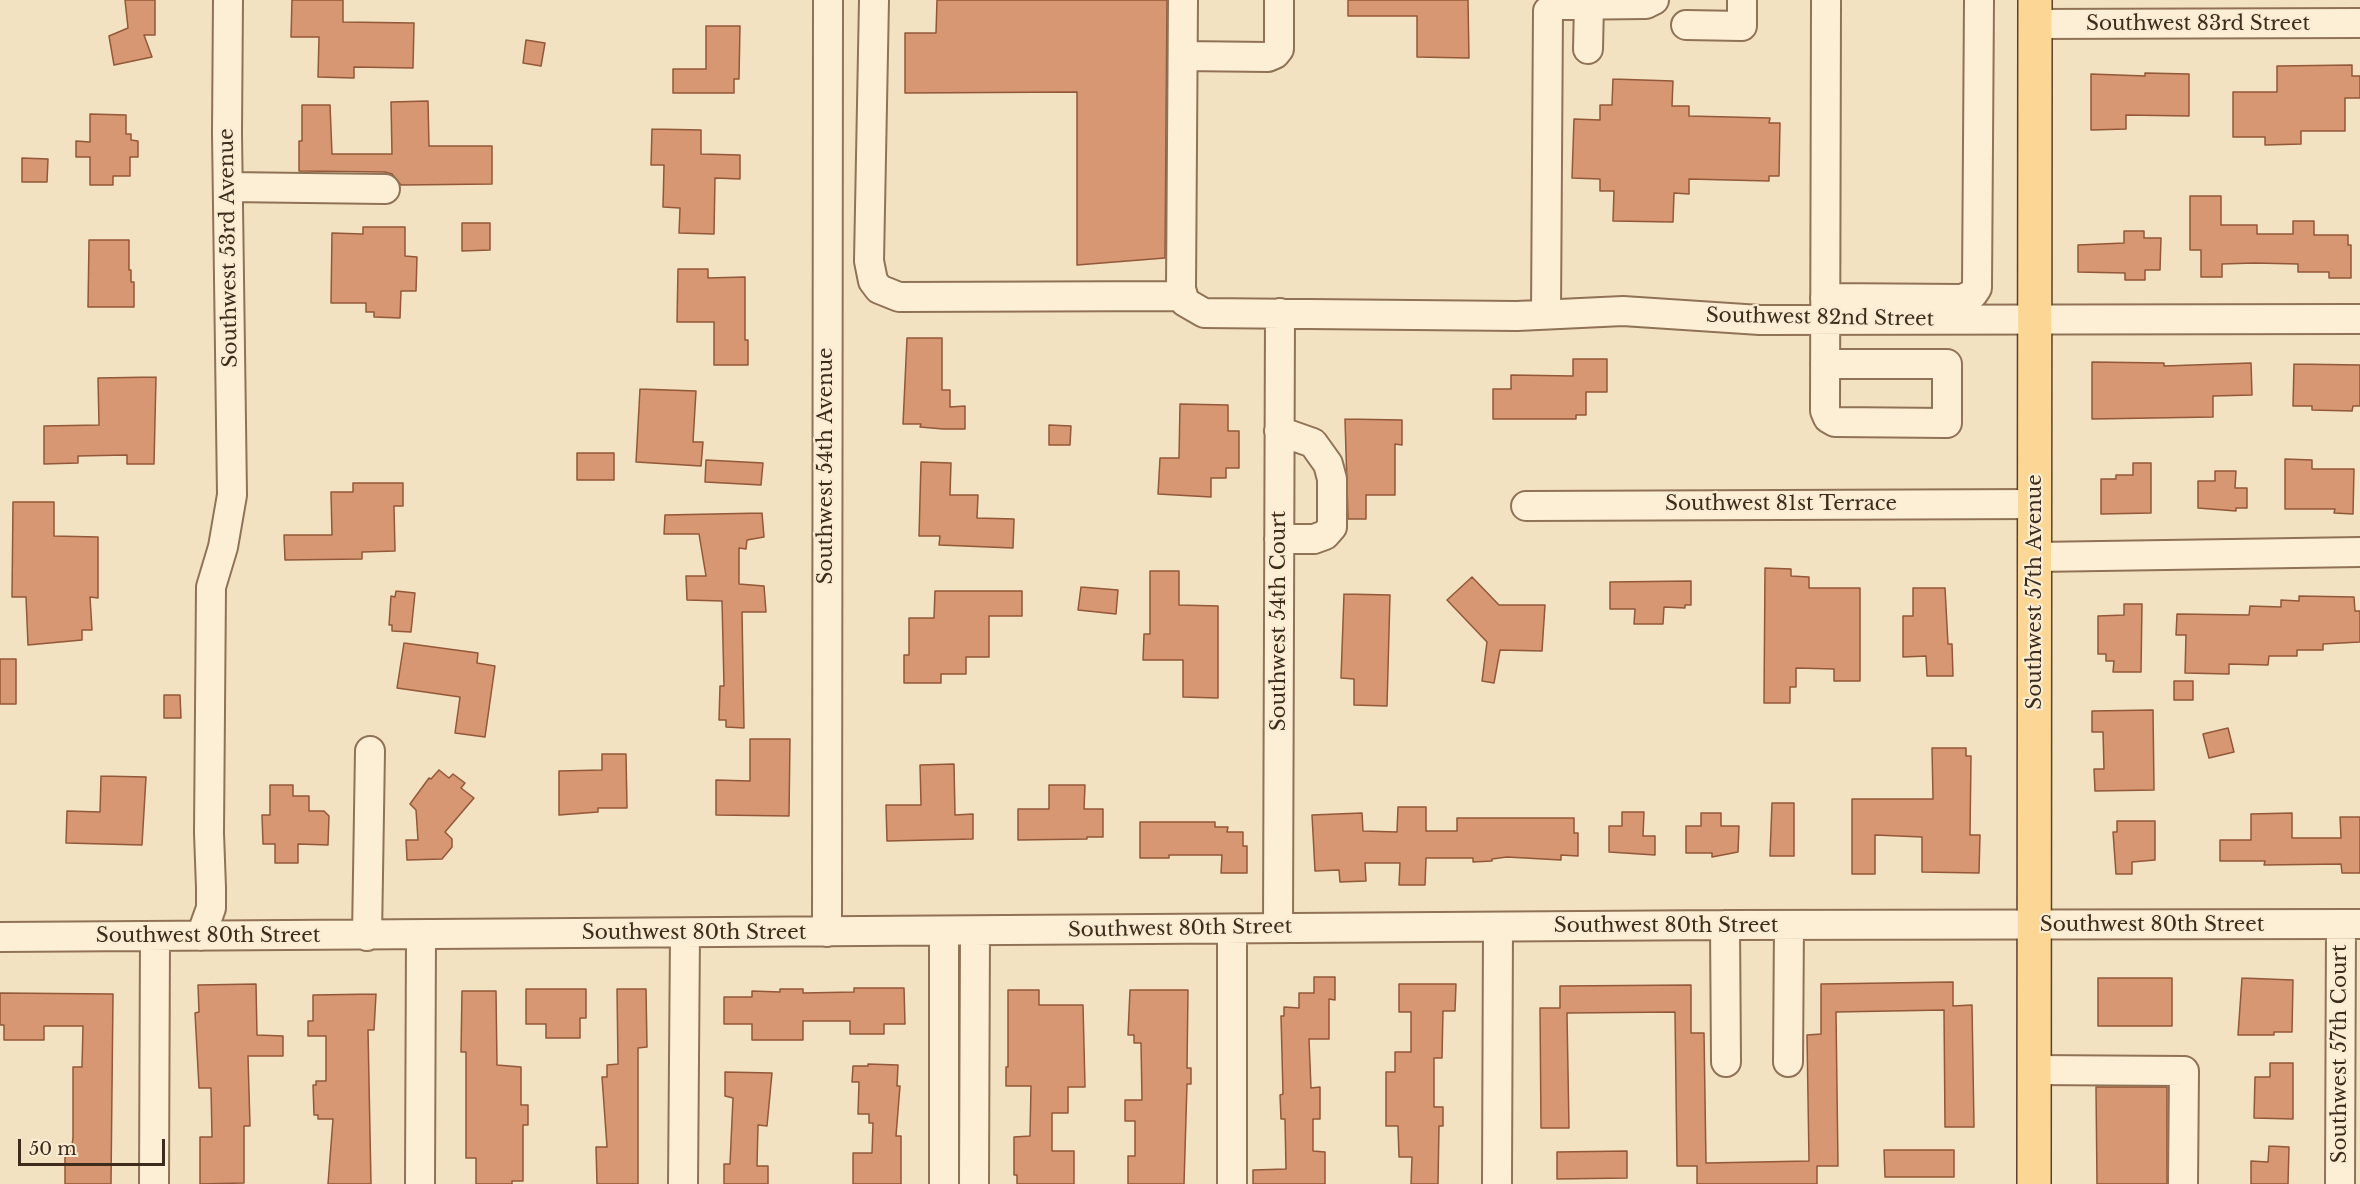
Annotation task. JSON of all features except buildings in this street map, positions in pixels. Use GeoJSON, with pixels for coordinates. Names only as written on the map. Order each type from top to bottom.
{"type":"FeatureCollection","features":[{"type":"Feature","properties":{"kind":"main road","name":"Southwest 57th Avenue"},"geometry":{"type":"LineString","coordinates":[[2034,1184],[2033,925],[2037,321],[2035,12]]}},
{"type":"Feature","properties":{"kind":"street","name":"Southwest 53rd Avenue"},"geometry":{"type":"LineString","coordinates":[[201,936],[211,908],[212,888],[209,833],[211,587],[223,547],[232,495],[228,0]]}},
{"type":"Feature","properties":{"kind":"street","name":"Southwest 54th Avenue"},"geometry":{"type":"LineString","coordinates":[[827,932],[828,0]]}},
{"type":"Feature","properties":{"kind":"street"},"geometry":{"type":"LineString","coordinates":[[874,0],[869,261],[873,281],[879,289],[899,297],[1183,296],[1183,0]]}},
{"type":"Feature","properties":{"kind":"street"},"geometry":{"type":"LineString","coordinates":[[1183,56],[1268,57],[1275,54],[1279,49],[1280,0]]}},
{"type":"Feature","properties":{"kind":"street"},"geometry":{"type":"LineString","coordinates":[[1546,313],[1548,12],[1556,4],[1647,4],[1654,0]]}},
{"type":"Feature","properties":{"kind":"street"},"geometry":{"type":"LineString","coordinates":[[1686,25],[1742,26],[1742,0]]}},
{"type":"Feature","properties":{"kind":"street"},"geometry":{"type":"LineString","coordinates":[[1825,364],[1826,0]]}},
{"type":"Feature","properties":{"kind":"street"},"geometry":{"type":"LineString","coordinates":[[1825,309],[1962,299],[1972,294],[1977,288],[1979,0]]}},
{"type":"Feature","properties":{"kind":"street"},"geometry":{"type":"LineString","coordinates":[[1588,49],[1589,4]]}},
{"type":"Feature","properties":{"kind":"street","name":"Southwest 83rd Street"},"geometry":{"type":"LineString","coordinates":[[2035,12],[2360,24]]}},
{"type":"Feature","properties":{"kind":"street"},"geometry":{"type":"LineString","coordinates":[[228,187],[385,189]]}},
{"type":"Feature","properties":{"kind":"street","name":"Southwest 82nd Street"},"geometry":{"type":"LineString","coordinates":[[1183,296],[1191,306],[1204,313],[1517,316],[1623,311],[1741,320],[1825,309],[2037,321],[2360,320]]}},
{"type":"Feature","properties":{"kind":"street","name":"Southwest 54th Court"},"geometry":{"type":"LineString","coordinates":[[1278,928],[1280,313]]}},
{"type":"Feature","properties":{"kind":"street"},"geometry":{"type":"LineString","coordinates":[[1279,539],[1314,539],[1325,535],[1332,527],[1332,479],[1328,464],[1313,443],[1280,431]]}},
{"type":"Feature","properties":{"kind":"street","name":"Southwest 81st Terrace"},"geometry":{"type":"LineString","coordinates":[[1526,506],[2036,504]]}},
{"type":"Feature","properties":{"kind":"street"},"geometry":{"type":"LineString","coordinates":[[2036,557],[2360,552]]}},
{"type":"Feature","properties":{"kind":"street"},"geometry":{"type":"LineString","coordinates":[[367,936],[370,751]]}},
{"type":"Feature","properties":{"kind":"street","name":"Southwest 80th Street"},"geometry":{"type":"LineString","coordinates":[[0,937],[421,936],[1725,925],[2350,924]]}},
{"type":"Feature","properties":{"kind":"street","name":"Southwest 57th Court"},"geometry":{"type":"LineString","coordinates":[[2340,1184],[2350,924]]}},
{"type":"Feature","properties":{"kind":"street"},"geometry":{"type":"LineString","coordinates":[[1725,925],[1726,1062]]}},
{"type":"Feature","properties":{"kind":"street"},"geometry":{"type":"LineString","coordinates":[[1788,1062],[1790,925]]}},
{"type":"Feature","properties":{"kind":"street"},"geometry":{"type":"LineString","coordinates":[[1497,1184],[1498,927]]}},
{"type":"Feature","properties":{"kind":"street"},"geometry":{"type":"LineString","coordinates":[[1232,928],[1232,1184]]}},
{"type":"Feature","properties":{"kind":"street"},"geometry":{"type":"LineString","coordinates":[[944,931],[944,1184]]}},
{"type":"Feature","properties":{"kind":"street"},"geometry":{"type":"LineString","coordinates":[[974,1184],[975,931]]}},
{"type":"Feature","properties":{"kind":"street"},"geometry":{"type":"LineString","coordinates":[[683,1184],[685,934]]}},
{"type":"Feature","properties":{"kind":"street"},"geometry":{"type":"LineString","coordinates":[[154,1184],[155,936]]}},
{"type":"Feature","properties":{"kind":"street"},"geometry":{"type":"LineString","coordinates":[[420,1184],[421,936]]}},
{"type":"Feature","properties":{"kind":"street"},"geometry":{"type":"LineString","coordinates":[[2034,1070],[2184,1071],[2182,1184]]}}]}
